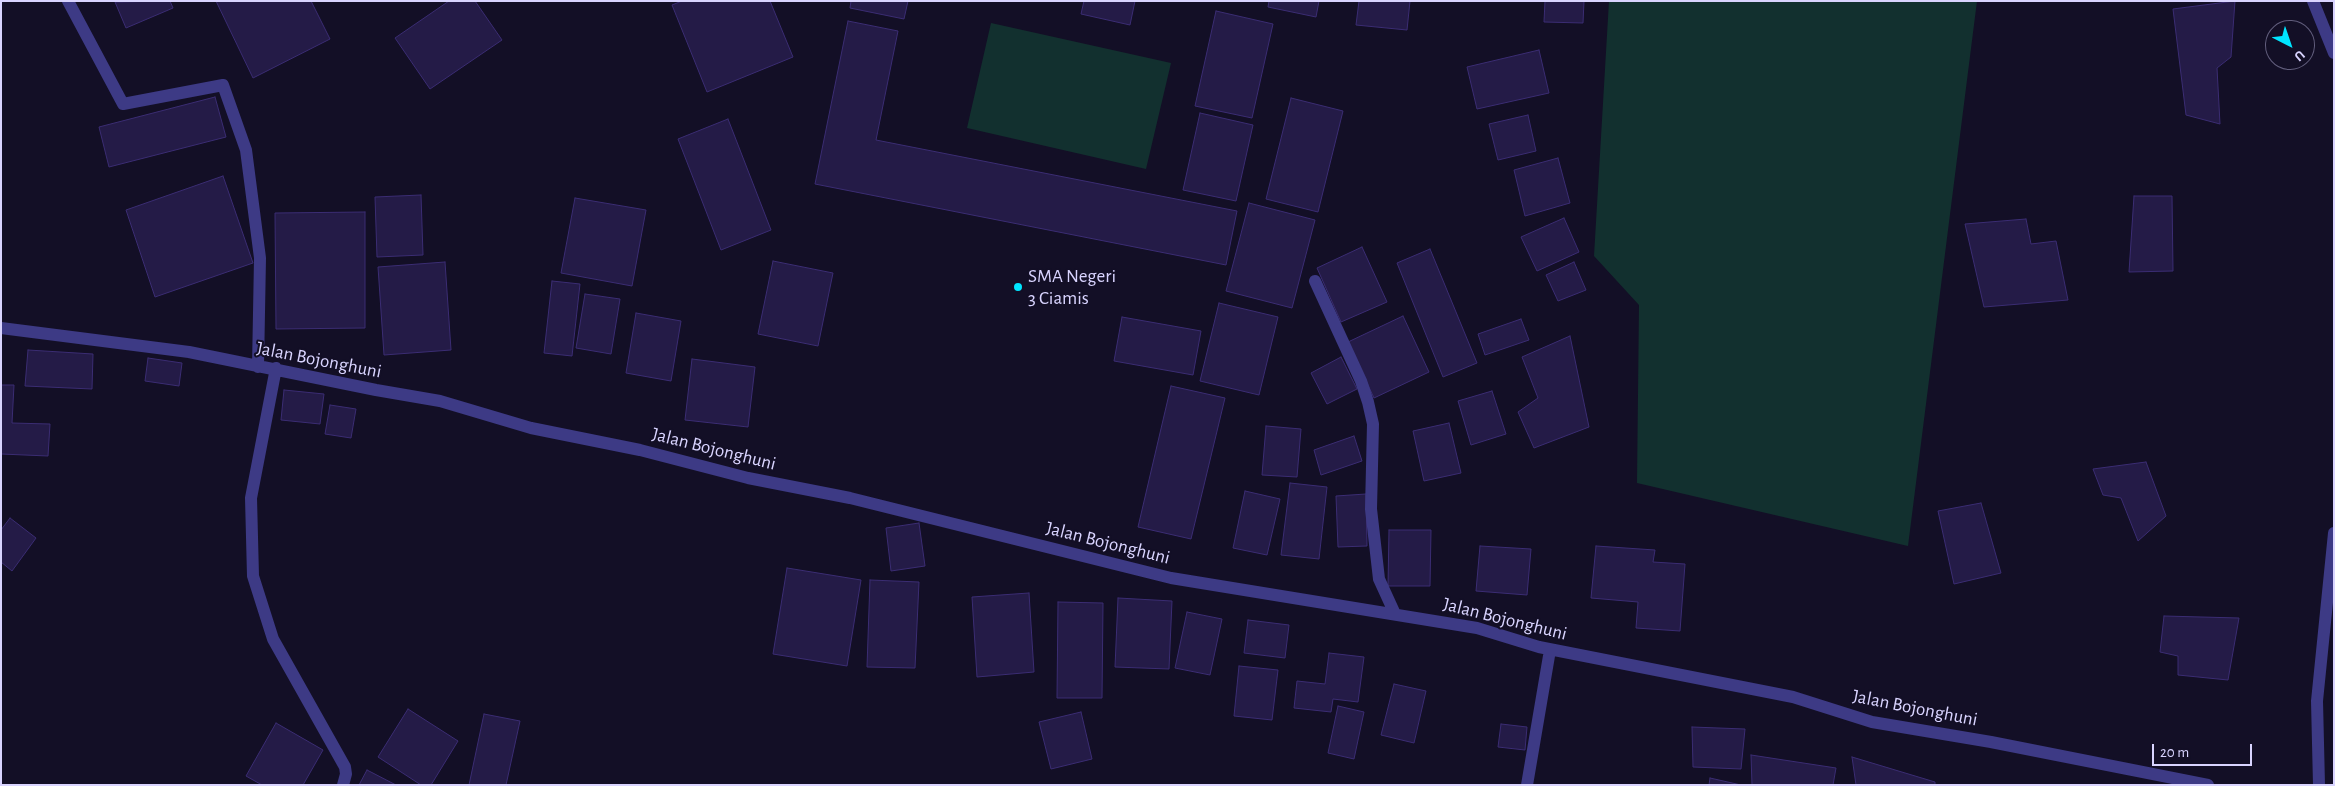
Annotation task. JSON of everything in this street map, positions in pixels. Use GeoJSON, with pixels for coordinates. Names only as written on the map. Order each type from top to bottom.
{"type":"FeatureCollection","features":[{"type":"Feature","properties":{"kind":"street"},"geometry":{"type":"LineString","coordinates":[[68,1],[124,104],[223,85],[246,150],[260,258],[258,367]]}},
{"type":"Feature","properties":{"kind":"street"},"geometry":{"type":"LineString","coordinates":[[2313,1],[2334,53]]}},
{"type":"Feature","properties":{"kind":"street"},"geometry":{"type":"LineString","coordinates":[[1315,282],[1361,381],[1368,402],[1373,424],[1372,509],[1379,579],[1395,614]]}},
{"type":"Feature","properties":{"kind":"street","name":"Jalan Bojonghuni"},"geometry":{"type":"LineString","coordinates":[[1,328],[189,352],[258,367],[276,368],[376,390],[440,401],[531,428],[640,450],[748,478],[850,498],[1171,578],[1477,628],[1550,650],[1793,697],[1872,722],[1991,742],[2208,785]]}},
{"type":"Feature","properties":{"kind":"street"},"geometry":{"type":"LineString","coordinates":[[276,368],[251,498],[253,576],[273,639],[345,767],[346,774],[343,785]]}},
{"type":"Feature","properties":{"kind":"street"},"geometry":{"type":"LineString","coordinates":[[2319,785],[2317,701],[2334,533]]}},
{"type":"Feature","properties":{"kind":"street"},"geometry":{"type":"LineString","coordinates":[[1528,785],[1550,650]]}},
{"type":"Feature","properties":{"kind":"green space"},"geometry":{"type":"Polygon","coordinates":[[[1609,1],[1977,1],[1908,546],[1637,483],[1639,305],[1594,256],[1609,1]]]}},
{"type":"Feature","properties":{"kind":"green space"},"geometry":{"type":"Polygon","coordinates":[[[991,23],[1171,63],[1146,169],[967,128],[991,23]]]}},
{"type":"Feature","properties":{"kind":"building"},"geometry":{"type":"Polygon","coordinates":[[[170,1],[173,8],[126,28],[115,2],[170,1]]]}},
{"type":"Feature","properties":{"kind":"building"},"geometry":{"type":"Polygon","coordinates":[[[216,1],[311,1],[330,39],[253,78],[216,1]]]}},
{"type":"Feature","properties":{"kind":"building"},"geometry":{"type":"Polygon","coordinates":[[[449,1],[475,1],[502,40],[430,89],[395,38],[449,1]]]}},
{"type":"Feature","properties":{"kind":"building"},"geometry":{"type":"Polygon","coordinates":[[[682,1],[770,1],[793,57],[707,92],[672,5],[682,1]]]}},
{"type":"Feature","properties":{"kind":"building"},"geometry":{"type":"Polygon","coordinates":[[[851,1],[908,1],[904,19],[850,8],[851,1]]]}},
{"type":"Feature","properties":{"kind":"building"},"geometry":{"type":"Polygon","coordinates":[[[1084,1],[1135,1],[1130,25],[1081,14],[1084,1]]]}},
{"type":"Feature","properties":{"kind":"building"},"geometry":{"type":"Polygon","coordinates":[[[1269,1],[1319,1],[1316,17],[1268,7],[1269,1]]]}},
{"type":"Feature","properties":{"kind":"building"},"geometry":{"type":"Polygon","coordinates":[[[1359,1],[1410,1],[1407,30],[1356,25],[1359,1]]]}},
{"type":"Feature","properties":{"kind":"building"},"geometry":{"type":"Polygon","coordinates":[[[1545,1],[1584,1],[1583,23],[1544,22],[1545,1]]]}},
{"type":"Feature","properties":{"kind":"building"},"geometry":{"type":"Polygon","coordinates":[[[2235,1],[2231,57],[2217,68],[2220,124],[2186,115],[2173,9],[2235,1]]]}},
{"type":"Feature","properties":{"kind":"building"},"geometry":{"type":"Polygon","coordinates":[[[1216,11],[1273,24],[1252,118],[1195,106],[1216,11]]]}},
{"type":"Feature","properties":{"kind":"building"},"geometry":{"type":"Polygon","coordinates":[[[848,21],[898,31],[876,140],[1237,211],[1226,265],[815,184],[848,21]]]}},
{"type":"Feature","properties":{"kind":"building"},"geometry":{"type":"Polygon","coordinates":[[[1539,50],[1549,93],[1477,109],[1467,67],[1539,50]]]}},
{"type":"Feature","properties":{"kind":"building"},"geometry":{"type":"Polygon","coordinates":[[[215,97],[226,137],[109,167],[99,127],[215,97]]]}},
{"type":"Feature","properties":{"kind":"building"},"geometry":{"type":"Polygon","coordinates":[[[1291,98],[1343,111],[1318,212],[1266,199],[1291,98]]]}},
{"type":"Feature","properties":{"kind":"building"},"geometry":{"type":"Polygon","coordinates":[[[1200,113],[1253,125],[1236,201],[1183,190],[1200,113]]]}},
{"type":"Feature","properties":{"kind":"building"},"geometry":{"type":"Polygon","coordinates":[[[1528,115],[1536,151],[1498,160],[1489,124],[1528,115]]]}},
{"type":"Feature","properties":{"kind":"building"},"geometry":{"type":"Polygon","coordinates":[[[728,119],[771,230],[721,250],[678,139],[728,119]]]}},
{"type":"Feature","properties":{"kind":"building"},"geometry":{"type":"Polygon","coordinates":[[[1558,158],[1570,203],[1525,216],[1514,170],[1558,158]]]}},
{"type":"Feature","properties":{"kind":"building"},"geometry":{"type":"Polygon","coordinates":[[[223,176],[253,263],[155,297],[126,210],[223,176]]]}},
{"type":"Feature","properties":{"kind":"building"},"geometry":{"type":"Polygon","coordinates":[[[421,195],[423,255],[377,257],[375,197],[421,195]]]}},
{"type":"Feature","properties":{"kind":"building"},"geometry":{"type":"Polygon","coordinates":[[[2134,196],[2172,196],[2173,271],[2129,272],[2134,196]]]}},
{"type":"Feature","properties":{"kind":"building"},"geometry":{"type":"Polygon","coordinates":[[[575,198],[646,210],[632,286],[561,273],[575,198]]]}},
{"type":"Feature","properties":{"kind":"building"},"geometry":{"type":"Polygon","coordinates":[[[1249,203],[1315,220],[1292,308],[1226,291],[1249,203]]]}},
{"type":"Feature","properties":{"kind":"building"},"geometry":{"type":"Polygon","coordinates":[[[365,212],[365,328],[276,329],[275,213],[365,212]]]}},
{"type":"Feature","properties":{"kind":"building"},"geometry":{"type":"Polygon","coordinates":[[[1564,218],[1579,252],[1537,271],[1521,237],[1564,218]]]}},
{"type":"Feature","properties":{"kind":"building"},"geometry":{"type":"Polygon","coordinates":[[[2026,219],[2031,244],[2056,241],[2068,300],[1984,307],[1965,224],[2026,219]]]}},
{"type":"Feature","properties":{"kind":"building"},"geometry":{"type":"Polygon","coordinates":[[[1362,247],[1387,302],[1341,322],[1317,268],[1362,247]]]}},
{"type":"Feature","properties":{"kind":"building"},"geometry":{"type":"Polygon","coordinates":[[[1430,249],[1477,363],[1443,377],[1397,263],[1430,249]]]}},
{"type":"Feature","properties":{"kind":"building"},"geometry":{"type":"Polygon","coordinates":[[[773,261],[833,273],[818,346],[758,334],[773,261]]]}},
{"type":"Feature","properties":{"kind":"building"},"geometry":{"type":"Polygon","coordinates":[[[445,262],[451,350],[384,355],[378,267],[445,262]]]}},
{"type":"Feature","properties":{"kind":"building"},"geometry":{"type":"Polygon","coordinates":[[[1574,262],[1586,290],[1558,301],[1546,275],[1574,262]]]}},
{"type":"Feature","properties":{"kind":"building"},"geometry":{"type":"Polygon","coordinates":[[[552,281],[580,284],[572,356],[544,353],[552,281]]]}},
{"type":"Feature","properties":{"kind":"building"},"geometry":{"type":"Polygon","coordinates":[[[585,294],[620,299],[611,354],[576,348],[585,294]]]}},
{"type":"Feature","properties":{"kind":"building"},"geometry":{"type":"Polygon","coordinates":[[[1219,303],[1278,317],[1259,395],[1200,381],[1219,303]]]}},
{"type":"Feature","properties":{"kind":"building"},"geometry":{"type":"Polygon","coordinates":[[[636,313],[681,321],[671,381],[626,373],[636,313]]]}},
{"type":"Feature","properties":{"kind":"building"},"geometry":{"type":"Polygon","coordinates":[[[1403,316],[1429,372],[1374,398],[1348,342],[1403,316]]]}},
{"type":"Feature","properties":{"kind":"building"},"geometry":{"type":"Polygon","coordinates":[[[1122,317],[1201,331],[1193,375],[1114,361],[1122,317]]]}},
{"type":"Feature","properties":{"kind":"building"},"geometry":{"type":"Polygon","coordinates":[[[1521,319],[1529,340],[1485,355],[1478,334],[1521,319]]]}},
{"type":"Feature","properties":{"kind":"building"},"geometry":{"type":"Polygon","coordinates":[[[1570,336],[1589,427],[1534,448],[1518,412],[1538,398],[1522,357],[1570,336]]]}},
{"type":"Feature","properties":{"kind":"building"},"geometry":{"type":"Polygon","coordinates":[[[28,350],[93,354],[92,389],[25,386],[28,350]]]}},
{"type":"Feature","properties":{"kind":"building"},"geometry":{"type":"Polygon","coordinates":[[[1341,357],[1357,389],[1327,404],[1311,373],[1341,357]]]}},
{"type":"Feature","properties":{"kind":"building"},"geometry":{"type":"Polygon","coordinates":[[[148,358],[182,363],[179,386],[145,381],[148,358]]]}},
{"type":"Feature","properties":{"kind":"building"},"geometry":{"type":"Polygon","coordinates":[[[692,359],[755,367],[748,427],[685,420],[692,359]]]}},
{"type":"Feature","properties":{"kind":"building"},"geometry":{"type":"Polygon","coordinates":[[[1,385],[14,385],[12,423],[50,424],[48,456],[1,454],[1,385]]]}},
{"type":"Feature","properties":{"kind":"building"},"geometry":{"type":"Polygon","coordinates":[[[1171,386],[1225,398],[1191,539],[1138,527],[1171,386]]]}},
{"type":"Feature","properties":{"kind":"building"},"geometry":{"type":"Polygon","coordinates":[[[284,390],[324,394],[320,424],[281,420],[284,390]]]}},
{"type":"Feature","properties":{"kind":"building"},"geometry":{"type":"Polygon","coordinates":[[[1492,391],[1506,434],[1471,445],[1458,401],[1492,391]]]}},
{"type":"Feature","properties":{"kind":"building"},"geometry":{"type":"Polygon","coordinates":[[[330,405],[356,409],[351,438],[325,434],[330,405]]]}},
{"type":"Feature","properties":{"kind":"building"},"geometry":{"type":"Polygon","coordinates":[[[1449,423],[1461,473],[1424,481],[1413,431],[1449,423]]]}},
{"type":"Feature","properties":{"kind":"building"},"geometry":{"type":"Polygon","coordinates":[[[1266,426],[1301,429],[1297,477],[1262,475],[1266,426]]]}},
{"type":"Feature","properties":{"kind":"building"},"geometry":{"type":"Polygon","coordinates":[[[1354,436],[1362,461],[1321,475],[1314,450],[1354,436]]]}},
{"type":"Feature","properties":{"kind":"building"},"geometry":{"type":"Polygon","coordinates":[[[2146,462],[2166,516],[2138,541],[2121,498],[2103,495],[2093,469],[2146,462]]]}},
{"type":"Feature","properties":{"kind":"building"},"geometry":{"type":"Polygon","coordinates":[[[1290,483],[1327,487],[1319,559],[1281,555],[1290,483]]]}},
{"type":"Feature","properties":{"kind":"building"},"geometry":{"type":"Polygon","coordinates":[[[1245,491],[1280,499],[1267,555],[1233,548],[1245,491]]]}},
{"type":"Feature","properties":{"kind":"building"},"geometry":{"type":"Polygon","coordinates":[[[1366,494],[1367,546],[1338,547],[1336,496],[1366,494]]]}},
{"type":"Feature","properties":{"kind":"building"},"geometry":{"type":"Polygon","coordinates":[[[1981,503],[2001,573],[1954,584],[1938,511],[1981,503]]]}},
{"type":"Feature","properties":{"kind":"building"},"geometry":{"type":"Polygon","coordinates":[[[10,518],[36,538],[12,571],[1,562],[1,530],[10,518]]]}},
{"type":"Feature","properties":{"kind":"building"},"geometry":{"type":"Polygon","coordinates":[[[919,523],[925,566],[891,571],[886,528],[919,523]]]}},
{"type":"Feature","properties":{"kind":"building"},"geometry":{"type":"Polygon","coordinates":[[[1389,530],[1431,530],[1430,586],[1388,586],[1389,530]]]}},
{"type":"Feature","properties":{"kind":"building"},"geometry":{"type":"Polygon","coordinates":[[[1480,546],[1531,549],[1527,595],[1476,591],[1480,546]]]}},
{"type":"Feature","properties":{"kind":"building"},"geometry":{"type":"Polygon","coordinates":[[[1596,546],[1655,550],[1653,562],[1685,564],[1680,631],[1636,628],[1638,602],[1591,598],[1596,546]]]}},
{"type":"Feature","properties":{"kind":"building"},"geometry":{"type":"Polygon","coordinates":[[[787,568],[861,580],[847,666],[773,654],[787,568]]]}},
{"type":"Feature","properties":{"kind":"building"},"geometry":{"type":"Polygon","coordinates":[[[870,580],[919,582],[915,668],[867,667],[870,580]]]}},
{"type":"Feature","properties":{"kind":"building"},"geometry":{"type":"Polygon","coordinates":[[[1029,593],[1034,672],[977,677],[972,597],[1029,593]]]}},
{"type":"Feature","properties":{"kind":"building"},"geometry":{"type":"Polygon","coordinates":[[[1118,598],[1172,601],[1169,669],[1115,667],[1118,598]]]}},
{"type":"Feature","properties":{"kind":"building"},"geometry":{"type":"Polygon","coordinates":[[[1058,602],[1103,603],[1102,698],[1057,698],[1058,602]]]}},
{"type":"Feature","properties":{"kind":"building"},"geometry":{"type":"Polygon","coordinates":[[[1187,612],[1222,619],[1210,675],[1175,668],[1187,612]]]}},
{"type":"Feature","properties":{"kind":"building"},"geometry":{"type":"Polygon","coordinates":[[[2164,616],[2239,618],[2228,680],[2178,675],[2178,656],[2160,652],[2164,616]]]}},
{"type":"Feature","properties":{"kind":"building"},"geometry":{"type":"Polygon","coordinates":[[[1248,620],[1289,625],[1285,658],[1244,653],[1248,620]]]}},
{"type":"Feature","properties":{"kind":"building"},"geometry":{"type":"Polygon","coordinates":[[[1329,653],[1364,657],[1358,702],[1333,699],[1331,712],[1294,708],[1297,681],[1325,684],[1329,653]]]}},
{"type":"Feature","properties":{"kind":"building"},"geometry":{"type":"Polygon","coordinates":[[[1239,666],[1278,670],[1272,720],[1234,716],[1239,666]]]}},
{"type":"Feature","properties":{"kind":"building"},"geometry":{"type":"Polygon","coordinates":[[[1394,684],[1426,691],[1414,743],[1381,735],[1394,684]]]}},
{"type":"Feature","properties":{"kind":"building"},"geometry":{"type":"Polygon","coordinates":[[[1338,706],[1364,712],[1354,759],[1328,753],[1338,706]]]}},
{"type":"Feature","properties":{"kind":"building"},"geometry":{"type":"Polygon","coordinates":[[[408,709],[458,741],[431,785],[421,785],[378,757],[408,709]]]}},
{"type":"Feature","properties":{"kind":"building"},"geometry":{"type":"Polygon","coordinates":[[[1081,712],[1092,759],[1051,769],[1039,722],[1081,712]]]}},
{"type":"Feature","properties":{"kind":"building"},"geometry":{"type":"Polygon","coordinates":[[[484,714],[520,721],[506,785],[469,785],[484,714]]]}},
{"type":"Feature","properties":{"kind":"building"},"geometry":{"type":"Polygon","coordinates":[[[276,723],[323,750],[303,785],[262,785],[246,776],[276,723]]]}},
{"type":"Feature","properties":{"kind":"building"},"geometry":{"type":"Polygon","coordinates":[[[1501,724],[1527,727],[1525,750],[1498,747],[1501,724]]]}},
{"type":"Feature","properties":{"kind":"building"},"geometry":{"type":"Polygon","coordinates":[[[1692,727],[1745,729],[1741,769],[1693,767],[1692,727]]]}},
{"type":"Feature","properties":{"kind":"building"},"geometry":{"type":"Polygon","coordinates":[[[1751,755],[1836,768],[1833,785],[1752,785],[1751,755]]]}},
{"type":"Feature","properties":{"kind":"building"},"geometry":{"type":"Polygon","coordinates":[[[1852,757],[1935,782],[1935,785],[1856,785],[1852,757]]]}},
{"type":"Feature","properties":{"kind":"building"},"geometry":{"type":"Polygon","coordinates":[[[367,770],[396,785],[359,785],[367,770]]]}},
{"type":"Feature","properties":{"kind":"building"},"geometry":{"type":"Polygon","coordinates":[[[1710,778],[1741,785],[1709,785],[1710,778]]]}},
{"type":"Feature","properties":{"kind":"place","name":"SMA Negeri 3 Ciamis"},"geometry":{"type":"Point","coordinates":[1018,287]}}]}
